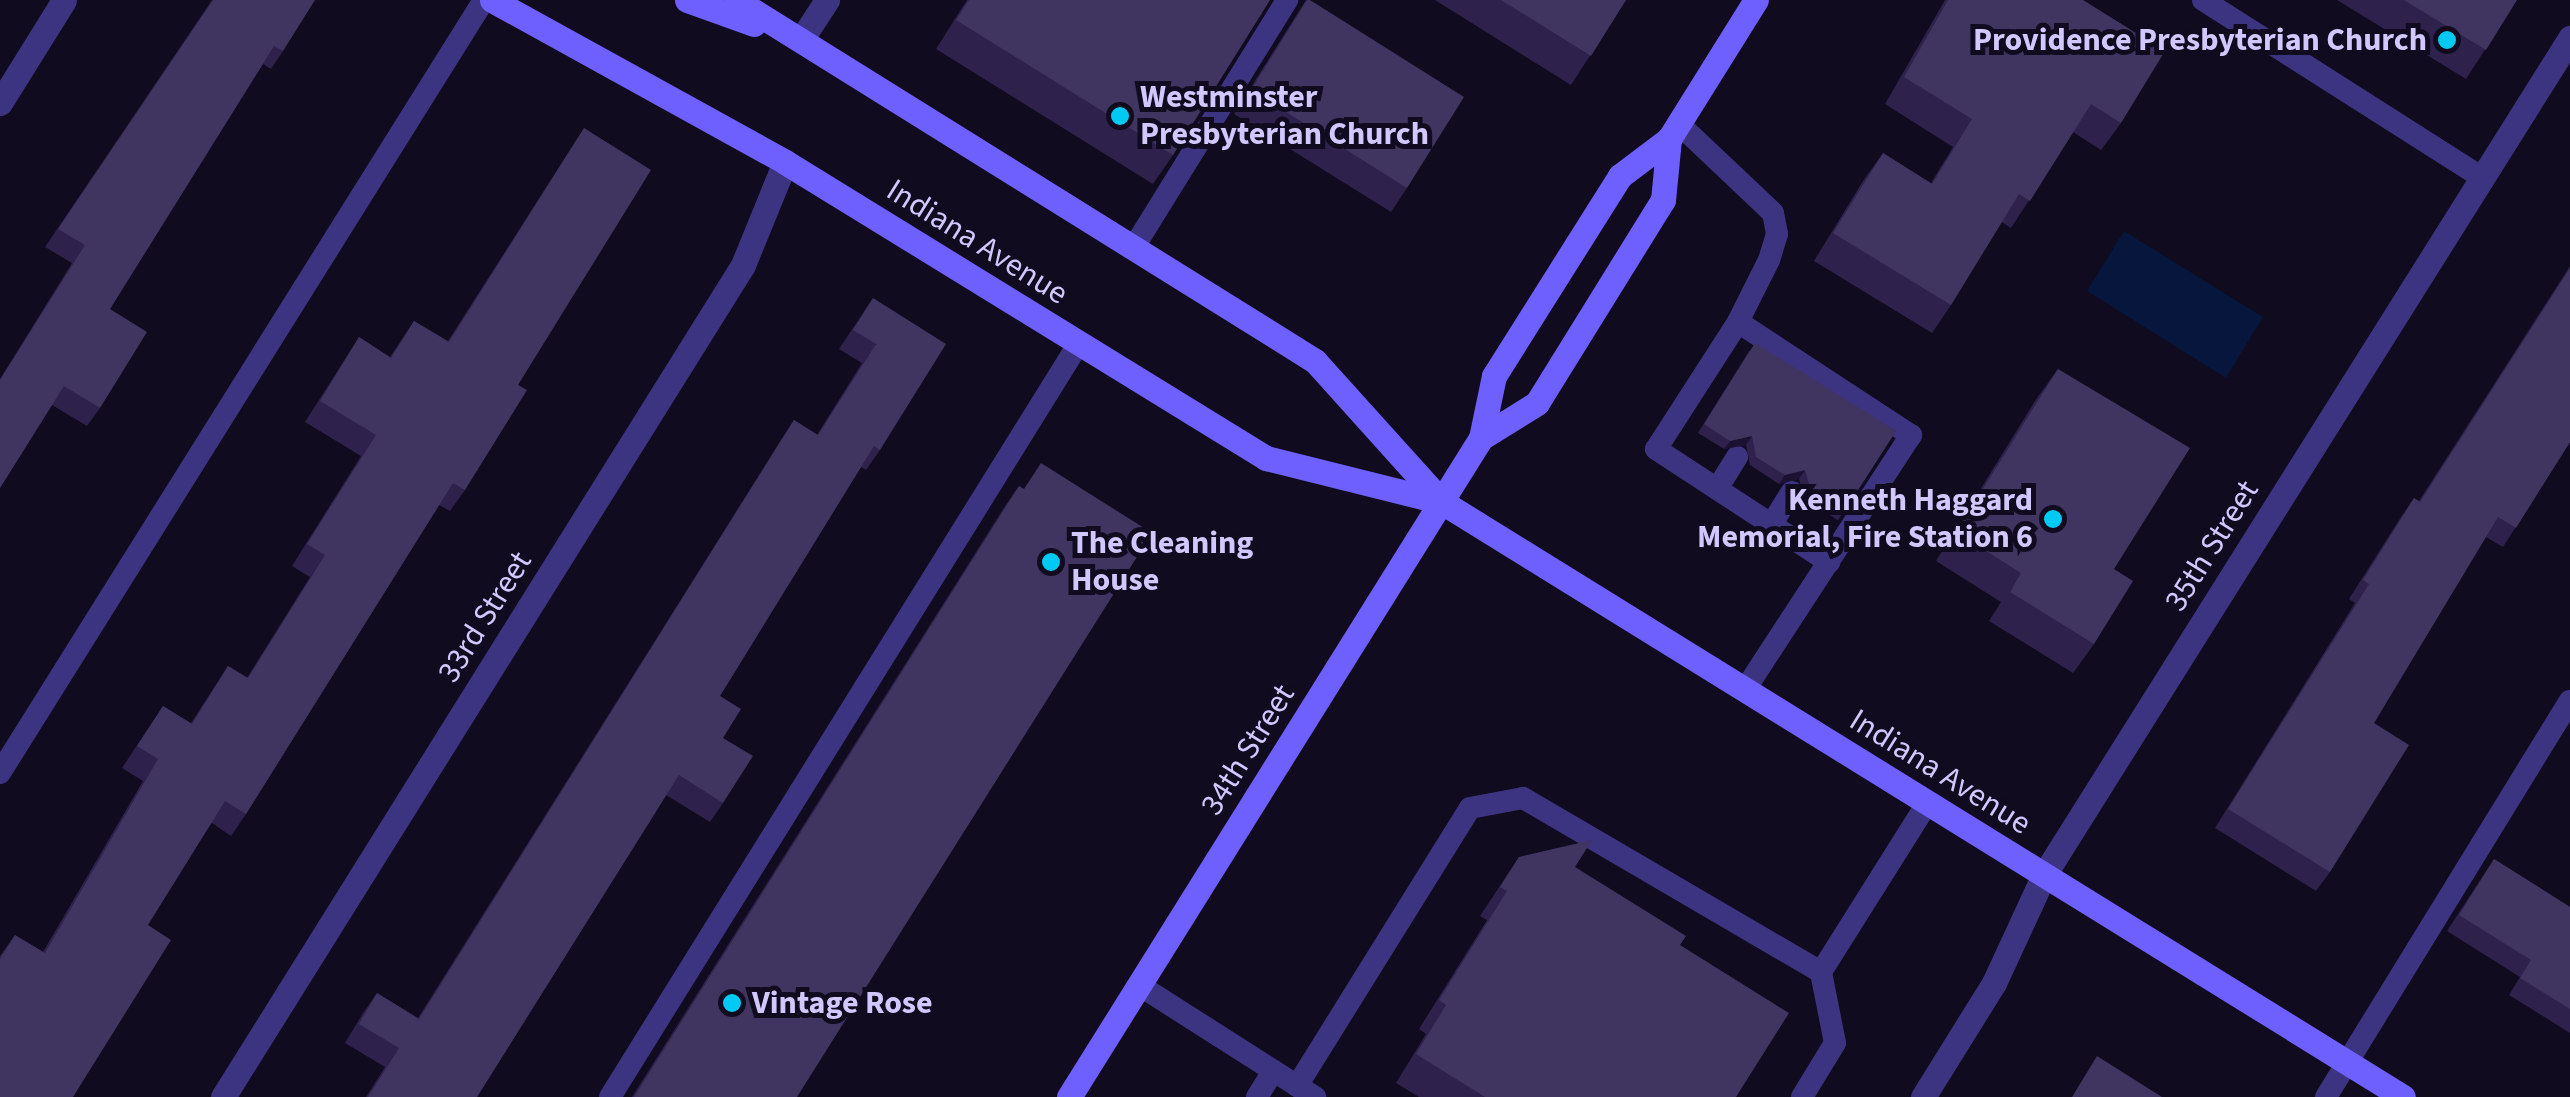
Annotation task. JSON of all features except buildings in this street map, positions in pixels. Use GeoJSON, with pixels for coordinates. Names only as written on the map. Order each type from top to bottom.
{"type":"FeatureCollection","features":[{"type":"Feature","properties":{"kind":"main road","name":"Indiana Avenue"},"geometry":{"type":"LineString","coordinates":[[492,0],[784,162],[1266,458],[1442,502]]}},
{"type":"Feature","properties":{"kind":"main road"},"geometry":{"type":"LineString","coordinates":[[687,0],[801,40]]}},
{"type":"Feature","properties":{"kind":"main road","name":"Indiana Avenue"},"geometry":{"type":"LineString","coordinates":[[736,0],[1315,361],[1442,502],[2403,1097]]}},
{"type":"Feature","properties":{"kind":"main road","name":"34th Street"},"geometry":{"type":"LineString","coordinates":[[1069,1097],[1481,438],[1494,376],[1620,176],[1674,131],[1756,0]]}},
{"type":"Feature","properties":{"kind":"main road","name":"34th Street"},"geometry":{"type":"LineString","coordinates":[[1481,438],[1537,403],[1663,200],[1674,131]]}},
{"type":"Feature","properties":{"kind":"street"},"geometry":{"type":"LineString","coordinates":[[0,103],[64,0]]}},
{"type":"Feature","properties":{"kind":"street"},"geometry":{"type":"LineString","coordinates":[[801,40],[826,0]]}},
{"type":"Feature","properties":{"kind":"street","name":"35th Street"},"geometry":{"type":"LineString","coordinates":[[1923,1097],[1994,983],[2044,876],[2570,38]]}},
{"type":"Feature","properties":{"kind":"street","name":"33rd Street"},"geometry":{"type":"LineString","coordinates":[[224,1097],[743,265],[784,162]]}},
{"type":"Feature","properties":{"kind":"lane"},"geometry":{"type":"LineString","coordinates":[[0,773],[484,0]]}},
{"type":"Feature","properties":{"kind":"lane"},"geometry":{"type":"LineString","coordinates":[[1134,248],[1288,0]]}},
{"type":"Feature","properties":{"kind":"lane"},"geometry":{"type":"LineString","coordinates":[[2203,0],[2482,178]]}},
{"type":"Feature","properties":{"kind":"lane"},"geometry":{"type":"LineString","coordinates":[[1674,131],[1773,213],[1776,234],[1738,322],[1656,450],[1829,562]]}},
{"type":"Feature","properties":{"kind":"lane"},"geometry":{"type":"LineString","coordinates":[[1738,322],[1791,367],[1849,404],[1911,435],[1746,690]]}},
{"type":"Feature","properties":{"kind":"lane"},"geometry":{"type":"LineString","coordinates":[[610,1097],[1080,343]]}},
{"type":"Feature","properties":{"kind":"lane"},"geometry":{"type":"LineString","coordinates":[[1717,489],[1737,458]]}},
{"type":"Feature","properties":{"kind":"lane"},"geometry":{"type":"LineString","coordinates":[[1771,524],[1792,492]]}},
{"type":"Feature","properties":{"kind":"lane"},"geometry":{"type":"LineString","coordinates":[[2326,1097],[2570,701]]}},
{"type":"Feature","properties":{"kind":"lane"},"geometry":{"type":"LineString","coordinates":[[1140,985],[1306,1091],[1470,808],[1524,798],[1822,972]]}},
{"type":"Feature","properties":{"kind":"lane"},"geometry":{"type":"LineString","coordinates":[[1802,1097],[1834,1043],[1822,972],[1928,802]]}},
{"type":"Feature","properties":{"kind":"lane"},"geometry":{"type":"LineString","coordinates":[[1257,1097],[1273,1070]]}},
{"type":"Feature","properties":{"kind":"water"},"geometry":{"type":"Polygon","coordinates":[[[2124,231],[2263,317],[2226,378],[2087,291],[2124,231]]]}},
{"type":"Feature","properties":{"kind":"place","name":"Providence Presbyterian Church"},"geometry":{"type":"Point","coordinates":[2447,40]}},
{"type":"Feature","properties":{"kind":"place","name":"Westminster Presbyterian Church"},"geometry":{"type":"Point","coordinates":[1120,116]}},
{"type":"Feature","properties":{"kind":"place","name":"Kenneth Haggard Memorial, Fire Station 6"},"geometry":{"type":"Point","coordinates":[2053,519]}},
{"type":"Feature","properties":{"kind":"place","name":"The Cleaning House"},"geometry":{"type":"Point","coordinates":[1051,562]}},
{"type":"Feature","properties":{"kind":"place","name":"Vintage Rose"},"geometry":{"type":"Point","coordinates":[732,1003]}}]}
